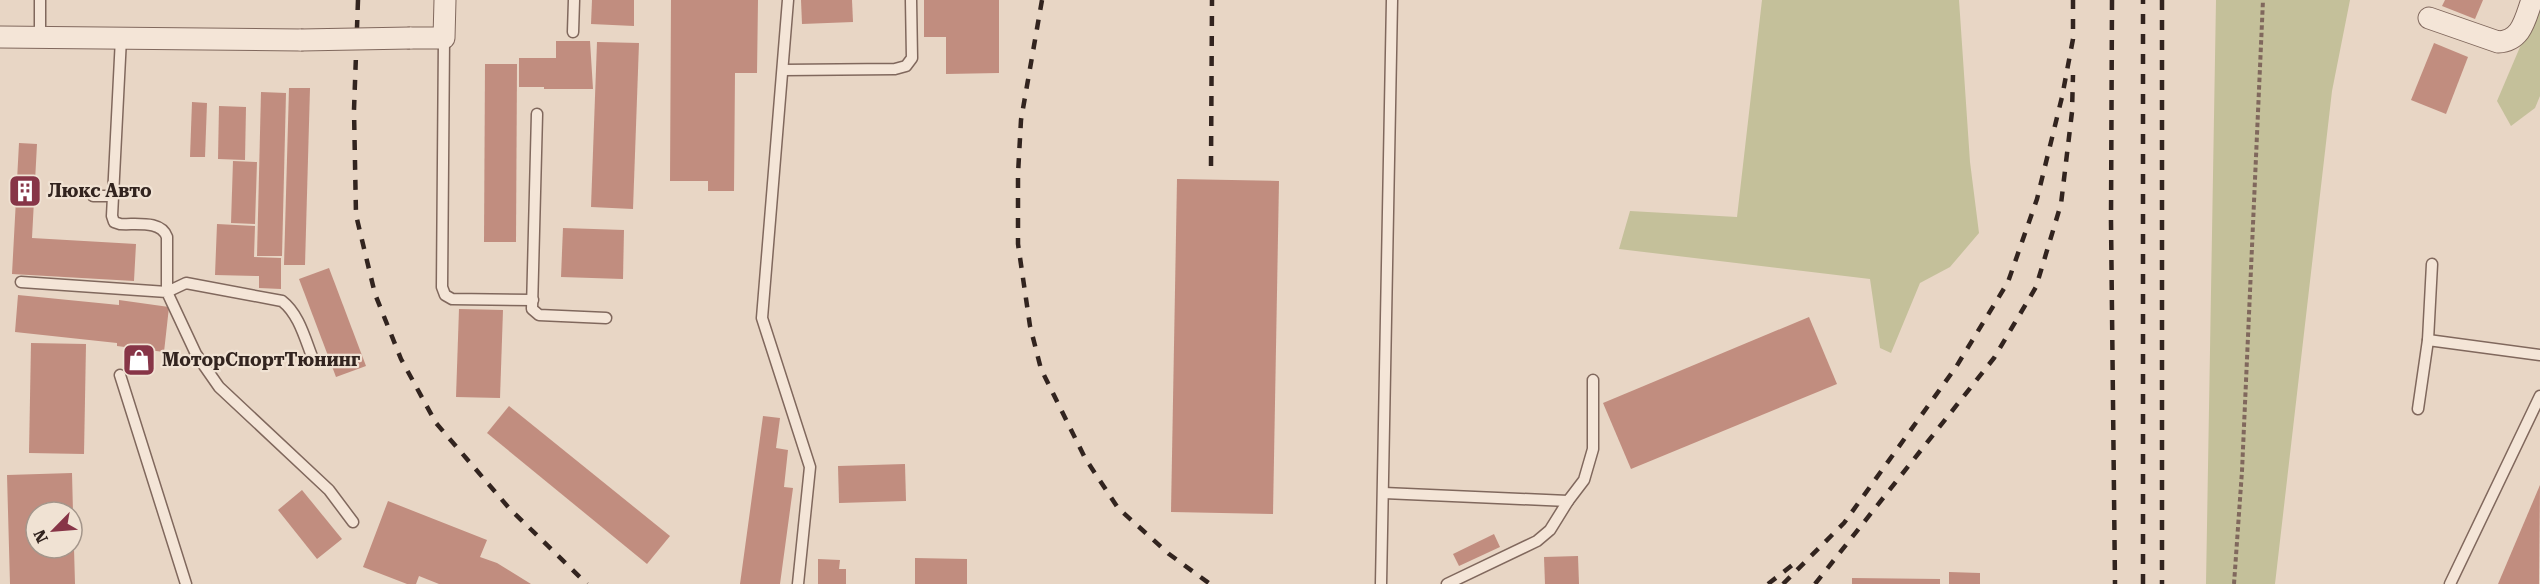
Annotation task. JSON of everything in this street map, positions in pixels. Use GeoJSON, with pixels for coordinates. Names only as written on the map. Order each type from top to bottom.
{"type":"FeatureCollection","features":[{"type":"Feature","properties":{"kind":"street"},"geometry":{"type":"LineString","coordinates":[[0,37],[301,40],[444,38],[445,0]]}},
{"type":"Feature","properties":{"kind":"street"},"geometry":{"type":"LineString","coordinates":[[2429,18],[2498,42],[2509,42],[2519,35],[2532,0]]}},
{"type":"Feature","properties":{"kind":"lane"},"geometry":{"type":"LineString","coordinates":[[40,0],[40,37]]}},
{"type":"Feature","properties":{"kind":"lane"},"geometry":{"type":"LineString","coordinates":[[573,32],[574,0]]}},
{"type":"Feature","properties":{"kind":"lane"},"geometry":{"type":"LineString","coordinates":[[788,0],[762,318],[810,466],[798,584]]}},
{"type":"Feature","properties":{"kind":"lane"},"geometry":{"type":"LineString","coordinates":[[783,70],[895,69],[906,66],[912,58],[912,0]]}},
{"type":"Feature","properties":{"kind":"lane"},"geometry":{"type":"LineString","coordinates":[[1382,584],[1392,0]]}},
{"type":"Feature","properties":{"kind":"lane"},"geometry":{"type":"LineString","coordinates":[[121,38],[112,216],[114,222],[160,226],[165,231],[167,292],[196,354],[219,387],[329,490],[353,522]]}},
{"type":"Feature","properties":{"kind":"lane"},"geometry":{"type":"LineString","coordinates":[[444,38],[442,287],[445,296],[452,299],[533,300]]}},
{"type":"Feature","properties":{"kind":"lane"},"geometry":{"type":"LineString","coordinates":[[537,114],[532,309],[539,315],[606,318]]}},
{"type":"Feature","properties":{"kind":"lane"},"geometry":{"type":"LineString","coordinates":[[93,196],[113,196]]}},
{"type":"Feature","properties":{"kind":"lane"},"geometry":{"type":"LineString","coordinates":[[2418,408],[2428,340],[2432,264]]}},
{"type":"Feature","properties":{"kind":"lane"},"geometry":{"type":"LineString","coordinates":[[21,282],[167,292],[186,283],[282,301],[290,307],[296,317],[313,359]]}},
{"type":"Feature","properties":{"kind":"lane"},"geometry":{"type":"LineString","coordinates":[[2428,340],[2540,355]]}},
{"type":"Feature","properties":{"kind":"lane"},"geometry":{"type":"LineString","coordinates":[[120,375],[186,584]]}},
{"type":"Feature","properties":{"kind":"lane"},"geometry":{"type":"LineString","coordinates":[[1447,584],[1537,541],[1550,530],[1584,480],[1593,449],[1593,380]]}},
{"type":"Feature","properties":{"kind":"lane"},"geometry":{"type":"LineString","coordinates":[[2450,584],[2540,396]]}},
{"type":"Feature","properties":{"kind":"lane"},"geometry":{"type":"LineString","coordinates":[[1384,493],[1568,501]]}},
{"type":"Feature","properties":{"kind":"path"},"geometry":{"type":"LineString","coordinates":[[2234,584],[2263,0]]}},
{"type":"Feature","properties":{"kind":"shaded area"},"geometry":{"type":"Polygon","coordinates":[[[1762,0],[1959,0],[1970,162],[1979,233],[1950,267],[1920,283],[1891,353],[1880,348],[1870,279],[1619,249],[1630,211],[1737,217],[1762,0]]]}},
{"type":"Feature","properties":{"kind":"shaded area"},"geometry":{"type":"Polygon","coordinates":[[[2216,0],[2350,0],[2332,91],[2275,584],[2206,584],[2216,0]]]}},
{"type":"Feature","properties":{"kind":"shaded area"},"geometry":{"type":"Polygon","coordinates":[[[2540,0],[2540,96],[2535,108],[2511,126],[2497,101],[2540,0]]]}},
{"type":"Feature","properties":{"kind":"building"},"geometry":{"type":"Polygon","coordinates":[[[592,0],[634,0],[634,26],[591,24],[592,0]]]}},
{"type":"Feature","properties":{"kind":"building"},"geometry":{"type":"Polygon","coordinates":[[[671,0],[758,0],[757,73],[735,73],[734,191],[708,191],[708,181],[670,181],[671,0]]]}},
{"type":"Feature","properties":{"kind":"building"},"geometry":{"type":"Polygon","coordinates":[[[801,0],[852,0],[853,22],[802,24],[801,0]]]}},
{"type":"Feature","properties":{"kind":"building"},"geometry":{"type":"Polygon","coordinates":[[[924,0],[999,0],[999,73],[946,74],[946,37],[924,37],[924,0]]]}},
{"type":"Feature","properties":{"kind":"building"},"geometry":{"type":"Polygon","coordinates":[[[2445,0],[2483,0],[2475,19],[2442,6],[2445,0]]]}},
{"type":"Feature","properties":{"kind":"building"},"geometry":{"type":"Polygon","coordinates":[[[556,41],[590,41],[593,89],[519,87],[519,58],[556,58],[556,41]]]}},
{"type":"Feature","properties":{"kind":"building"},"geometry":{"type":"Polygon","coordinates":[[[597,42],[639,43],[633,209],[591,207],[597,42]]]}},
{"type":"Feature","properties":{"kind":"building"},"geometry":{"type":"Polygon","coordinates":[[[2434,43],[2468,57],[2446,114],[2411,100],[2434,43]]]}},
{"type":"Feature","properties":{"kind":"building"},"geometry":{"type":"Polygon","coordinates":[[[485,64],[517,64],[516,242],[484,242],[485,64]]]}},
{"type":"Feature","properties":{"kind":"building"},"geometry":{"type":"Polygon","coordinates":[[[289,88],[310,88],[305,265],[284,265],[289,88]]]}},
{"type":"Feature","properties":{"kind":"building"},"geometry":{"type":"Polygon","coordinates":[[[261,92],[286,93],[282,256],[257,256],[261,92]]]}},
{"type":"Feature","properties":{"kind":"building"},"geometry":{"type":"Polygon","coordinates":[[[192,102],[207,103],[205,157],[190,157],[192,102]]]}},
{"type":"Feature","properties":{"kind":"building"},"geometry":{"type":"Polygon","coordinates":[[[219,106],[246,107],[245,160],[218,159],[219,106]]]}},
{"type":"Feature","properties":{"kind":"building","name":"Люкс Авто"},"geometry":{"type":"Polygon","coordinates":[[[19,143],[37,144],[32,238],[136,244],[134,281],[12,274],[19,143]]]}},
{"type":"Feature","properties":{"kind":"building"},"geometry":{"type":"Polygon","coordinates":[[[233,161],[257,162],[255,224],[231,223],[233,161]]]}},
{"type":"Feature","properties":{"kind":"building"},"geometry":{"type":"Polygon","coordinates":[[[1177,179],[1279,181],[1273,514],[1171,512],[1177,179]]]}},
{"type":"Feature","properties":{"kind":"building"},"geometry":{"type":"Polygon","coordinates":[[[217,224],[255,226],[254,257],[281,258],[281,289],[259,288],[259,276],[215,275],[217,224]]]}},
{"type":"Feature","properties":{"kind":"building"},"geometry":{"type":"Polygon","coordinates":[[[563,228],[624,230],[623,279],[561,277],[563,228]]]}},
{"type":"Feature","properties":{"kind":"building"},"geometry":{"type":"Polygon","coordinates":[[[329,268],[366,366],[336,377],[299,279],[329,268]]]}},
{"type":"Feature","properties":{"kind":"building"},"geometry":{"type":"Polygon","coordinates":[[[18,295],[119,305],[119,300],[169,307],[164,352],[117,346],[117,343],[15,332],[18,295]]]}},
{"type":"Feature","properties":{"kind":"building"},"geometry":{"type":"Polygon","coordinates":[[[459,309],[503,310],[500,398],[456,397],[459,309]]]}},
{"type":"Feature","properties":{"kind":"building"},"geometry":{"type":"Polygon","coordinates":[[[1809,317],[1837,384],[1631,469],[1603,403],[1809,317]]]}},
{"type":"Feature","properties":{"kind":"building"},"geometry":{"type":"Polygon","coordinates":[[[31,343],[86,344],[84,454],[29,453],[31,343]]]}},
{"type":"Feature","properties":{"kind":"building"},"geometry":{"type":"Polygon","coordinates":[[[509,406],[670,536],[647,564],[487,433],[509,406]]]}},
{"type":"Feature","properties":{"kind":"building"},"geometry":{"type":"Polygon","coordinates":[[[763,416],[780,418],[776,448],[788,450],[784,487],[793,488],[780,584],[740,584],[763,416]]]}},
{"type":"Feature","properties":{"kind":"building"},"geometry":{"type":"Polygon","coordinates":[[[905,464],[906,501],[839,503],[838,466],[905,464]]]}},
{"type":"Feature","properties":{"kind":"building"},"geometry":{"type":"Polygon","coordinates":[[[72,473],[73,500],[24,500],[24,560],[74,560],[75,584],[10,584],[7,475],[72,473]]]}},
{"type":"Feature","properties":{"kind":"building"},"geometry":{"type":"Polygon","coordinates":[[[2540,485],[2539,584],[2498,584],[2540,485]]]}},
{"type":"Feature","properties":{"kind":"building"},"geometry":{"type":"Polygon","coordinates":[[[302,490],[342,539],[317,559],[278,510],[302,490]]]}},
{"type":"Feature","properties":{"kind":"building"},"geometry":{"type":"Polygon","coordinates":[[[388,501],[487,540],[480,557],[497,563],[531,584],[439,584],[419,576],[416,584],[407,584],[363,567],[388,501]]]}},
{"type":"Feature","properties":{"kind":"building"},"geometry":{"type":"Polygon","coordinates":[[[1494,534],[1500,547],[1459,566],[1453,554],[1494,534]]]}},
{"type":"Feature","properties":{"kind":"building"},"geometry":{"type":"Polygon","coordinates":[[[1578,556],[1579,584],[1545,584],[1544,557],[1578,556]]]}},
{"type":"Feature","properties":{"kind":"building"},"geometry":{"type":"Polygon","coordinates":[[[915,558],[967,559],[967,584],[915,584],[915,558]]]}},
{"type":"Feature","properties":{"kind":"building"},"geometry":{"type":"Polygon","coordinates":[[[818,559],[840,560],[839,569],[846,569],[846,584],[818,584],[818,559]]]}},
{"type":"Feature","properties":{"kind":"building"},"geometry":{"type":"Polygon","coordinates":[[[1949,572],[1980,573],[1980,584],[1949,584],[1949,572]]]}},
{"type":"Feature","properties":{"kind":"building"},"geometry":{"type":"Polygon","coordinates":[[[1852,578],[1940,579],[1940,584],[1852,584],[1852,578]]]}},
{"type":"Feature","properties":{"kind":"railway"},"geometry":{"type":"LineString","coordinates":[[358,0],[354,110],[356,215],[375,294],[401,359],[436,423],[509,508],[587,584]]}},
{"type":"Feature","properties":{"kind":"railway"},"geometry":{"type":"LineString","coordinates":[[1042,0],[1021,120],[1018,174],[1018,244],[1030,326],[1041,369],[1085,458],[1118,508],[1169,554],[1210,584]]}},
{"type":"Feature","properties":{"kind":"railway"},"geometry":{"type":"LineString","coordinates":[[1211,166],[1212,0]]}},
{"type":"Feature","properties":{"kind":"railway"},"geometry":{"type":"LineString","coordinates":[[1783,584],[1844,523],[1956,367],[2008,282],[2037,199],[2062,97],[2073,39],[2073,0]]}},
{"type":"Feature","properties":{"kind":"railway"},"geometry":{"type":"LineString","coordinates":[[2112,0],[2111,221],[2115,584]]}},
{"type":"Feature","properties":{"kind":"railway"},"geometry":{"type":"LineString","coordinates":[[2143,0],[2143,584]]}},
{"type":"Feature","properties":{"kind":"railway"},"geometry":{"type":"LineString","coordinates":[[2162,0],[2162,584]]}},
{"type":"Feature","properties":{"kind":"railway"},"geometry":{"type":"LineString","coordinates":[[1815,584],[1994,358],[2036,287],[2061,204],[2072,112],[2073,75]]}},
{"type":"Feature","properties":{"kind":"railway"},"geometry":{"type":"LineString","coordinates":[[1768,584],[1795,563]]}},
{"type":"Feature","properties":{"kind":"place","name":"Люкс Авто"},"geometry":{"type":"Point","coordinates":[25,191]}},
{"type":"Feature","properties":{"kind":"place","name":"МоторСпортТюнинг"},"geometry":{"type":"Point","coordinates":[139,360]}}]}
